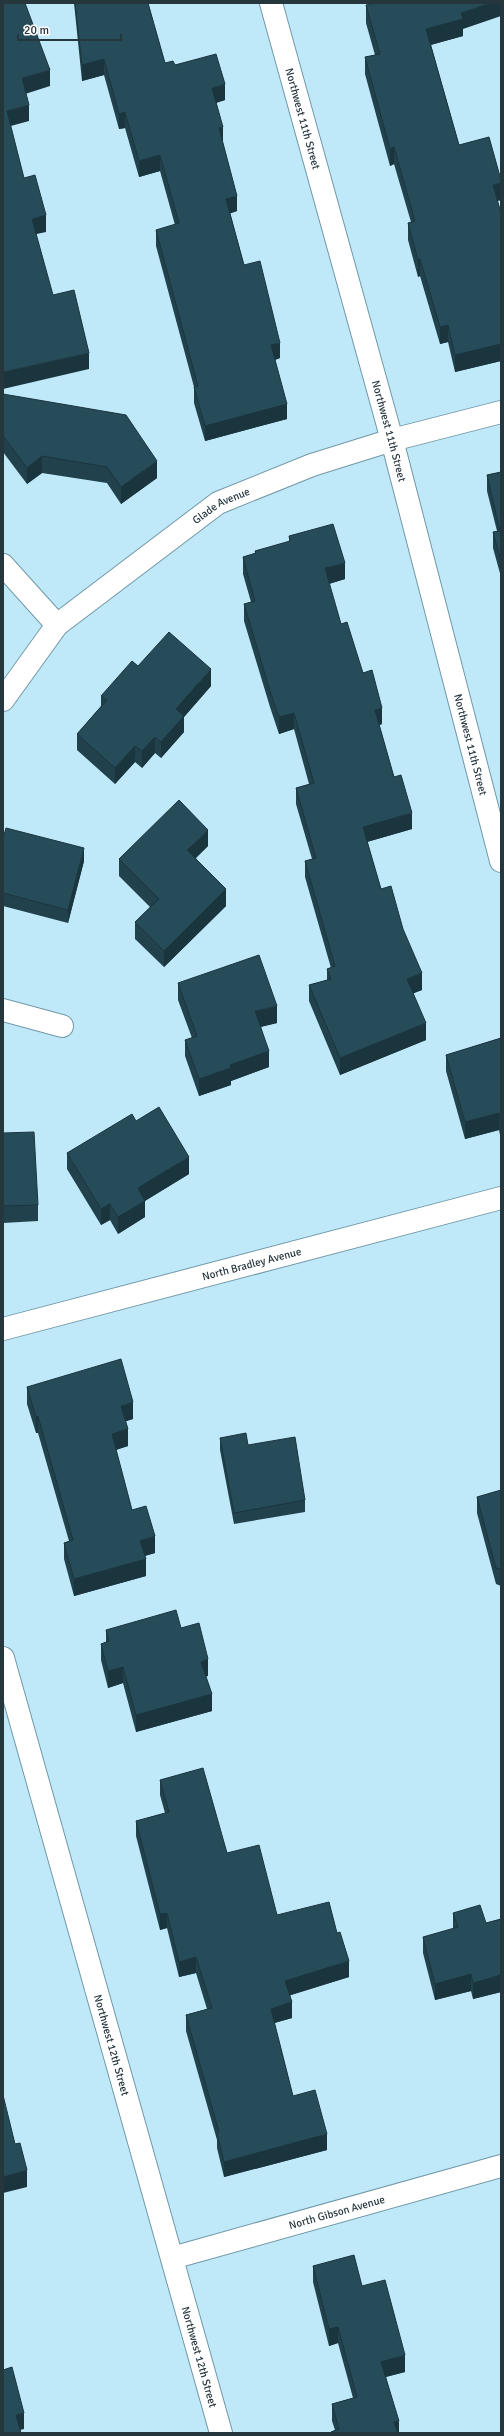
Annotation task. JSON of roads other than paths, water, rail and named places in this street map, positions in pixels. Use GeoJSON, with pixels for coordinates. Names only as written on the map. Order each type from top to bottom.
{"type":"FeatureCollection","features":[{"type":"Feature","properties":{"kind":"street","name":"Northwest 11th Street"},"geometry":{"type":"LineString","coordinates":[[271,3],[392,440],[501,861]]}},
{"type":"Feature","properties":{"kind":"street","name":"Glade Avenue"},"geometry":{"type":"LineString","coordinates":[[3,700],[57,625],[218,503],[312,465],[392,440],[501,412]]}},
{"type":"Feature","properties":{"kind":"street"},"geometry":{"type":"LineString","coordinates":[[3,565],[57,625]]}},
{"type":"Feature","properties":{"kind":"street"},"geometry":{"type":"LineString","coordinates":[[3,1010],[62,1026]]}},
{"type":"Feature","properties":{"kind":"street","name":"North Bradley Avenue"},"geometry":{"type":"LineString","coordinates":[[3,1329],[501,1198]]}},
{"type":"Feature","properties":{"kind":"street","name":"Northwest 12th Street"},"geometry":{"type":"LineString","coordinates":[[3,1658],[221,2433]]}},
{"type":"Feature","properties":{"kind":"street","name":"North Gibson Avenue"},"geometry":{"type":"LineString","coordinates":[[172,2258],[501,2166]]}}]}
